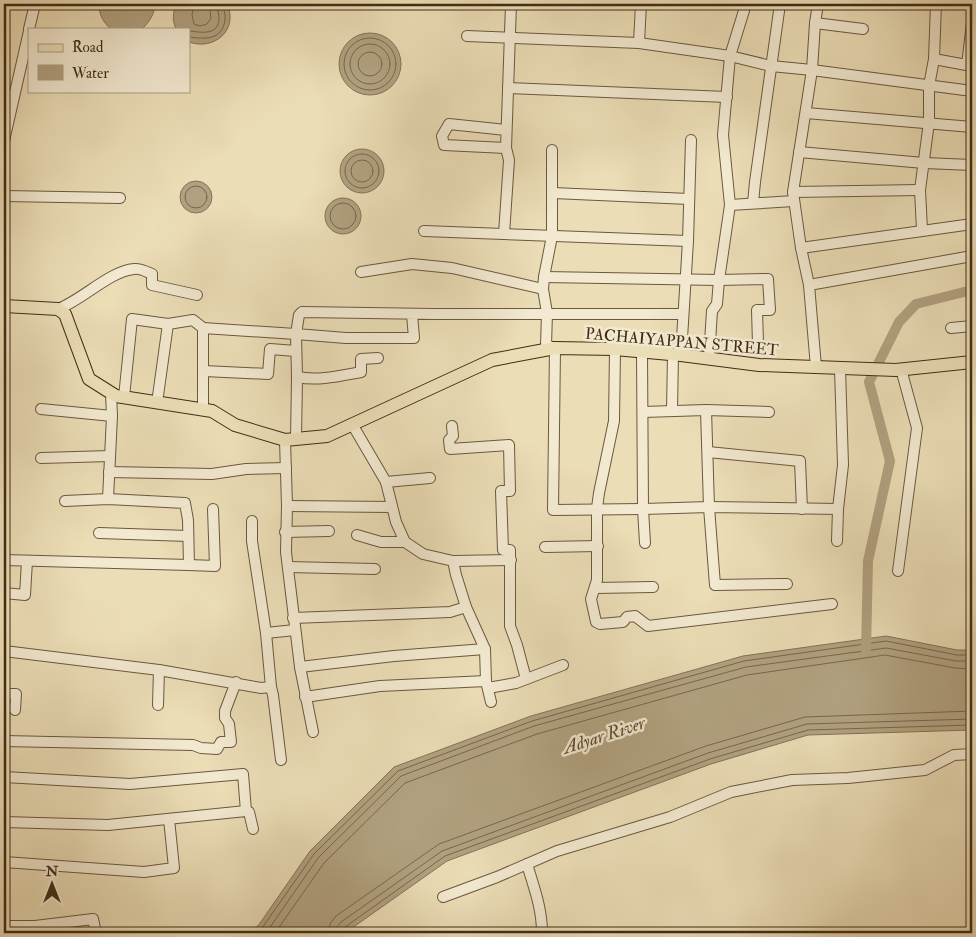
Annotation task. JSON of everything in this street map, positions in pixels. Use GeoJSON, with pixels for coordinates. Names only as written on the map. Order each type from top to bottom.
{"type":"FeatureCollection","features":[{"type":"Feature","properties":{"kind":"main road"},"geometry":{"type":"LineString","coordinates":[[4,306],[58,309]]}},
{"type":"Feature","properties":{"kind":"main road","name":"PACHAIYAPPAN STREET"},"geometry":{"type":"LineString","coordinates":[[58,309],[65,314],[89,379],[116,396],[212,411],[235,425],[291,439],[327,436],[492,360],[555,348],[614,349],[642,353],[677,354],[759,366],[899,370],[972,362]]}},
{"type":"Feature","properties":{"kind":"street"},"geometry":{"type":"LineString","coordinates":[[29,28],[35,4]]}},
{"type":"Feature","properties":{"kind":"street"},"geometry":{"type":"LineString","coordinates":[[504,234],[509,160],[506,148],[506,130],[510,4]]}},
{"type":"Feature","properties":{"kind":"street"},"geometry":{"type":"LineString","coordinates":[[639,43],[641,4]]}},
{"type":"Feature","properties":{"kind":"street"},"geometry":{"type":"LineString","coordinates":[[709,358],[712,311],[717,304],[718,280],[730,204],[723,134],[730,56],[746,4]]}},
{"type":"Feature","properties":{"kind":"street"},"geometry":{"type":"LineString","coordinates":[[753,203],[780,4]]}},
{"type":"Feature","properties":{"kind":"street"},"geometry":{"type":"LineString","coordinates":[[816,367],[809,285],[801,248],[794,196],[812,70],[814,22],[818,4]]}},
{"type":"Feature","properties":{"kind":"street"},"geometry":{"type":"LineString","coordinates":[[922,230],[920,190],[929,122],[929,86],[934,59],[936,4]]}},
{"type":"Feature","properties":{"kind":"street"},"geometry":{"type":"LineString","coordinates":[[814,22],[863,29]]}},
{"type":"Feature","properties":{"kind":"street"},"geometry":{"type":"LineString","coordinates":[[934,59],[970,65],[972,23]]}},
{"type":"Feature","properties":{"kind":"street"},"geometry":{"type":"LineString","coordinates":[[4,141],[28,34]]}},
{"type":"Feature","properties":{"kind":"street"},"geometry":{"type":"LineString","coordinates":[[467,36],[639,43],[730,56],[771,66],[972,91]]}},
{"type":"Feature","properties":{"kind":"street"},"geometry":{"type":"LineString","coordinates":[[508,88],[727,97]]}},
{"type":"Feature","properties":{"kind":"street"},"geometry":{"type":"LineString","coordinates":[[806,113],[972,127]]}},
{"type":"Feature","properties":{"kind":"street"},"geometry":{"type":"LineString","coordinates":[[506,130],[449,124],[442,136],[444,144],[506,148]]}},
{"type":"Feature","properties":{"kind":"street"},"geometry":{"type":"LineString","coordinates":[[672,411],[686,279],[691,140]]}},
{"type":"Feature","properties":{"kind":"street"},"geometry":{"type":"LineString","coordinates":[[552,150],[552,236],[543,289],[547,313],[546,345],[555,348],[553,510],[709,507],[838,509]]}},
{"type":"Feature","properties":{"kind":"street"},"geometry":{"type":"LineString","coordinates":[[799,152],[924,163],[972,165]]}},
{"type":"Feature","properties":{"kind":"street"},"geometry":{"type":"LineString","coordinates":[[730,204],[753,203],[794,196],[920,190]]}},
{"type":"Feature","properties":{"kind":"street"},"geometry":{"type":"LineString","coordinates":[[552,193],[689,199]]}},
{"type":"Feature","properties":{"kind":"street"},"geometry":{"type":"LineString","coordinates":[[4,196],[120,198]]}},
{"type":"Feature","properties":{"kind":"street"},"geometry":{"type":"LineString","coordinates":[[801,248],[972,224]]}},
{"type":"Feature","properties":{"kind":"street"},"geometry":{"type":"LineString","coordinates":[[424,231],[688,241]]}},
{"type":"Feature","properties":{"kind":"street"},"geometry":{"type":"LineString","coordinates":[[809,285],[972,256]]}},
{"type":"Feature","properties":{"kind":"street"},"geometry":{"type":"LineString","coordinates":[[361,272],[412,264],[452,268],[543,289]]}},
{"type":"Feature","properties":{"kind":"street"},"geometry":{"type":"LineString","coordinates":[[58,309],[120,273],[136,268],[152,274],[152,285],[197,296]]}},
{"type":"Feature","properties":{"kind":"street"},"geometry":{"type":"LineString","coordinates":[[544,276],[718,280],[768,279],[770,310],[757,310],[758,344]]}},
{"type":"Feature","properties":{"kind":"street"},"geometry":{"type":"LineString","coordinates":[[313,732],[300,667],[293,618],[285,532],[287,506],[286,468],[297,377],[296,334],[299,315],[302,312],[683,314]]}},
{"type":"Feature","properties":{"kind":"street"},"geometry":{"type":"LineString","coordinates":[[124,396],[132,319],[168,324],[193,320],[203,328],[346,338],[414,338],[412,314]]}},
{"type":"Feature","properties":{"kind":"street"},"geometry":{"type":"LineString","coordinates":[[157,403],[168,324]]}},
{"type":"Feature","properties":{"kind":"street"},"geometry":{"type":"LineString","coordinates":[[951,328],[972,326]]}},
{"type":"Feature","properties":{"kind":"street"},"geometry":{"type":"LineString","coordinates":[[203,328],[203,410]]}},
{"type":"Feature","properties":{"kind":"street"},"geometry":{"type":"LineString","coordinates":[[204,371],[268,374],[270,349],[296,351]]}},
{"type":"Feature","properties":{"kind":"street"},"geometry":{"type":"LineString","coordinates":[[614,349],[614,421],[597,508],[597,580],[592,598],[596,622],[600,624],[623,622],[627,617],[635,616],[648,626],[832,604]]}},
{"type":"Feature","properties":{"kind":"street"},"geometry":{"type":"LineString","coordinates":[[642,353],[645,543]]}},
{"type":"Feature","properties":{"kind":"street"},"geometry":{"type":"LineString","coordinates":[[297,377],[310,379],[330,378],[361,372],[361,359],[378,358]]}},
{"type":"Feature","properties":{"kind":"street"},"geometry":{"type":"LineString","coordinates":[[837,541],[838,509],[844,466],[844,368]]}},
{"type":"Feature","properties":{"kind":"street"},"geometry":{"type":"LineString","coordinates":[[898,571],[917,428],[899,370]]}},
{"type":"Feature","properties":{"kind":"street"},"geometry":{"type":"LineString","coordinates":[[108,499],[112,416],[111,393]]}},
{"type":"Feature","properties":{"kind":"street"},"geometry":{"type":"LineString","coordinates":[[41,409],[112,416]]}},
{"type":"Feature","properties":{"kind":"street"},"geometry":{"type":"LineString","coordinates":[[643,412],[706,410],[769,412]]}},
{"type":"Feature","properties":{"kind":"street"},"geometry":{"type":"LineString","coordinates":[[706,410],[709,507],[715,585],[787,584]]}},
{"type":"Feature","properties":{"kind":"street"},"geometry":{"type":"LineString","coordinates":[[352,424],[386,482],[396,522],[406,542],[424,554],[453,561],[511,560]]}},
{"type":"Feature","properties":{"kind":"street"},"geometry":{"type":"LineString","coordinates":[[452,426],[453,436],[449,440],[450,448],[509,445],[510,491],[501,491],[503,550],[510,550],[510,626],[526,679]]}},
{"type":"Feature","properties":{"kind":"street"},"geometry":{"type":"LineString","coordinates":[[708,452],[800,461],[802,508]]}},
{"type":"Feature","properties":{"kind":"street"},"geometry":{"type":"LineString","coordinates":[[41,458],[110,456]]}},
{"type":"Feature","properties":{"kind":"street"},"geometry":{"type":"LineString","coordinates":[[109,472],[212,474],[246,469],[286,468]]}},
{"type":"Feature","properties":{"kind":"street"},"geometry":{"type":"LineString","coordinates":[[386,482],[430,478]]}},
{"type":"Feature","properties":{"kind":"street"},"geometry":{"type":"LineString","coordinates":[[65,501],[108,499],[184,503],[187,510],[189,566]]}},
{"type":"Feature","properties":{"kind":"street"},"geometry":{"type":"LineString","coordinates":[[287,506],[392,508]]}},
{"type":"Feature","properties":{"kind":"street"},"geometry":{"type":"LineString","coordinates":[[4,560],[215,566],[213,509]]}},
{"type":"Feature","properties":{"kind":"street"},"geometry":{"type":"LineString","coordinates":[[252,521],[252,541],[266,633],[281,760]]}},
{"type":"Feature","properties":{"kind":"street"},"geometry":{"type":"LineString","coordinates":[[285,532],[329,531]]}},
{"type":"Feature","properties":{"kind":"street"},"geometry":{"type":"LineString","coordinates":[[99,533],[188,536]]}},
{"type":"Feature","properties":{"kind":"street"},"geometry":{"type":"LineString","coordinates":[[357,536],[381,542],[406,542]]}},
{"type":"Feature","properties":{"kind":"street"},"geometry":{"type":"LineString","coordinates":[[545,547],[598,546]]}},
{"type":"Feature","properties":{"kind":"street"},"geometry":{"type":"LineString","coordinates":[[4,593],[25,595],[28,561]]}},
{"type":"Feature","properties":{"kind":"street"},"geometry":{"type":"LineString","coordinates":[[453,561],[466,607],[485,649],[487,684],[491,702]]}},
{"type":"Feature","properties":{"kind":"street"},"geometry":{"type":"LineString","coordinates":[[288,567],[375,569]]}},
{"type":"Feature","properties":{"kind":"street"},"geometry":{"type":"LineString","coordinates":[[595,588],[653,586]]}},
{"type":"Feature","properties":{"kind":"street"},"geometry":{"type":"LineString","coordinates":[[293,618],[450,612],[466,607]]}},
{"type":"Feature","properties":{"kind":"street"},"geometry":{"type":"LineString","coordinates":[[266,633],[295,630]]}},
{"type":"Feature","properties":{"kind":"street"},"geometry":{"type":"LineString","coordinates":[[300,667],[394,656],[485,649]]}},
{"type":"Feature","properties":{"kind":"street"},"geometry":{"type":"LineString","coordinates":[[4,651],[159,670],[236,682],[261,688],[271,687]]}},
{"type":"Feature","properties":{"kind":"street"},"geometry":{"type":"LineString","coordinates":[[306,697],[380,686],[487,684],[526,679],[563,665]]}},
{"type":"Feature","properties":{"kind":"street"},"geometry":{"type":"LineString","coordinates":[[158,705],[159,670]]}},
{"type":"Feature","properties":{"kind":"street"},"geometry":{"type":"LineString","coordinates":[[4,741],[193,745],[201,748],[217,749],[221,742],[231,742],[229,724],[225,718],[224,711],[236,682]]}},
{"type":"Feature","properties":{"kind":"street"},"geometry":{"type":"LineString","coordinates":[[4,694],[16,694],[15,710]]}},
{"type":"Feature","properties":{"kind":"street"},"geometry":{"type":"LineString","coordinates":[[443,897],[557,851],[670,817],[731,792],[792,780],[848,778],[925,770],[954,755],[972,754]]}},
{"type":"Feature","properties":{"kind":"street"},"geometry":{"type":"LineString","coordinates":[[4,777],[130,784],[243,774],[246,811]]}},
{"type":"Feature","properties":{"kind":"street"},"geometry":{"type":"LineString","coordinates":[[4,822],[108,825],[246,811],[250,812],[253,829]]}},
{"type":"Feature","properties":{"kind":"street"},"geometry":{"type":"LineString","coordinates":[[4,862],[144,872],[174,868],[169,819]]}},
{"type":"Feature","properties":{"kind":"street"},"geometry":{"type":"LineString","coordinates":[[527,864],[539,898],[542,933]]}},
{"type":"Feature","properties":{"kind":"street"},"geometry":{"type":"LineString","coordinates":[[4,926],[35,926],[94,919],[96,933]]}},
{"type":"Feature","properties":{"kind":"water"},"geometry":{"type":"Polygon","coordinates":[[[99,4],[155,4],[151,18],[143,28],[110,28],[100,12],[99,4]]]}},
{"type":"Feature","properties":{"kind":"water"},"geometry":{"type":"Polygon","coordinates":[[[176,4],[227,4],[230,22],[227,30],[215,41],[207,44],[198,44],[190,42],[190,28],[176,28],[173,16],[176,4]]]}},
{"type":"Feature","properties":{"kind":"water"},"geometry":{"type":"Polygon","coordinates":[[[364,33],[376,33],[392,42],[399,52],[401,64],[399,76],[392,86],[376,95],[364,95],[353,90],[344,81],[339,70],[339,58],[344,47],[353,38],[364,33]]]}},
{"type":"Feature","properties":{"kind":"water"},"geometry":{"type":"Polygon","coordinates":[[[358,149],[366,149],[378,155],[384,171],[378,187],[366,193],[358,193],[346,187],[340,175],[340,167],[346,155],[358,149]]]}},
{"type":"Feature","properties":{"kind":"water"},"geometry":{"type":"Polygon","coordinates":[[[196,181],[202,182],[207,186],[211,191],[211,203],[207,208],[202,212],[196,213],[190,212],[185,208],[181,203],[180,197],[181,191],[185,186],[190,182],[196,181]]]}},
{"type":"Feature","properties":{"kind":"water"},"geometry":{"type":"Polygon","coordinates":[[[343,198],[350,199],[356,203],[360,209],[360,223],[356,229],[350,233],[343,234],[336,233],[330,229],[326,223],[325,216],[326,209],[330,203],[336,199],[343,198]]]}},
{"type":"Feature","properties":{"kind":"water","name":"Adyar River"},"geometry":{"type":"Polygon","coordinates":[[[886,636],[957,650],[972,650],[972,730],[808,735],[711,764],[447,861],[345,933],[243,933],[258,926],[310,851],[394,767],[531,716],[743,656],[886,636]]]}},
{"type":"Feature","properties":{"kind":"waterway"},"geometry":{"type":"LineString","coordinates":[[866,651],[868,561],[890,461],[869,382],[899,322],[916,304],[972,290]]}}]}
